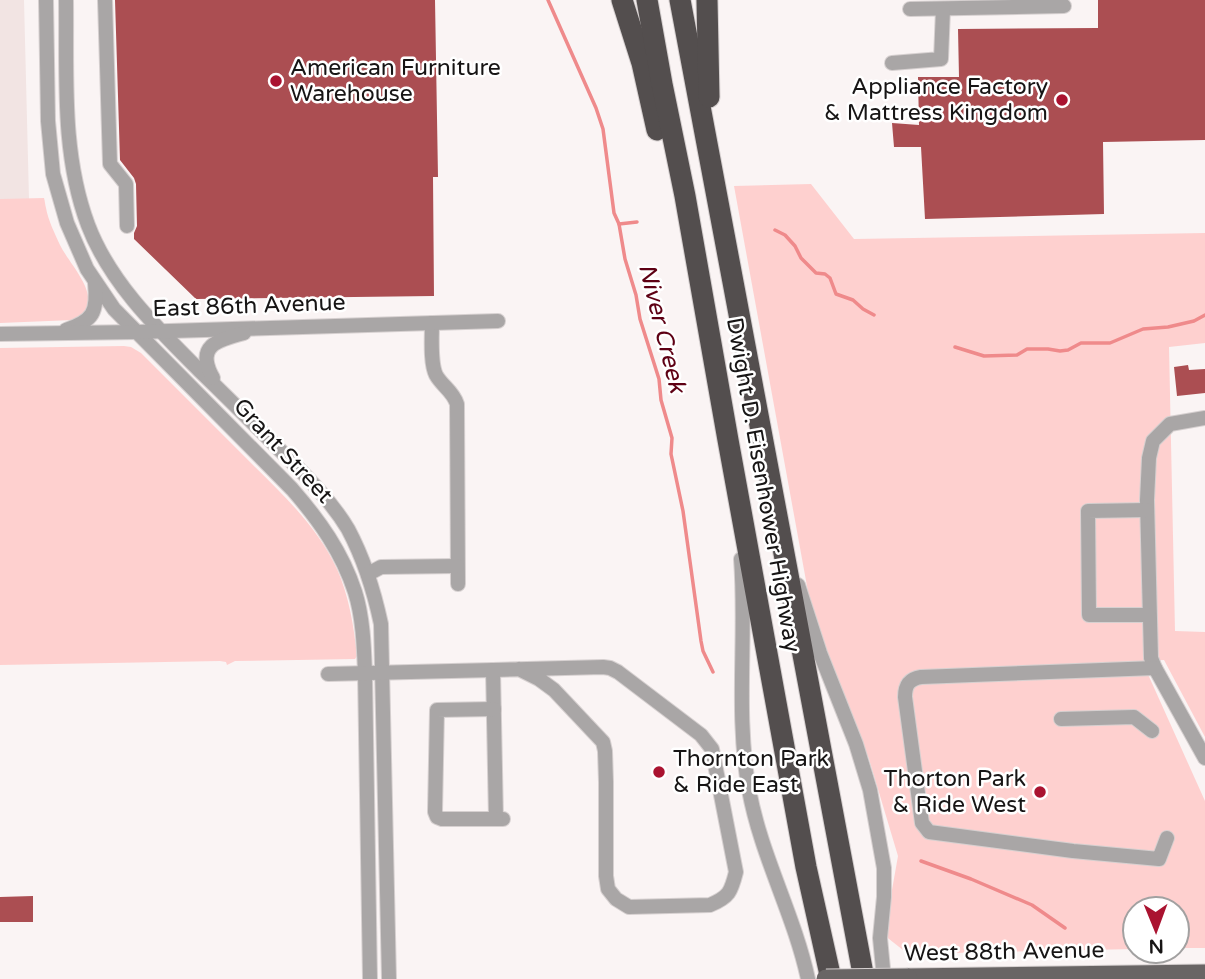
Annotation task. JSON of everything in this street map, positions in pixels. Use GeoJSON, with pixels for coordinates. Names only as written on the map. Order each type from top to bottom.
{"type":"FeatureCollection","features":[{"type":"Feature","properties":{"kind":"highway"},"geometry":{"type":"LineString","coordinates":[[622,0],[642,63],[664,163],[685,196]]}},
{"type":"Feature","properties":{"kind":"highway","name":"Dwight D. Eisenhower Highway"},"geometry":{"type":"LineString","coordinates":[[647,0],[806,867],[833,977]]}},
{"type":"Feature","properties":{"kind":"highway"},"geometry":{"type":"LineString","coordinates":[[659,0],[825,899],[833,977]]}},
{"type":"Feature","properties":{"kind":"highway","name":"Dwight D. Eisenhower Highway"},"geometry":{"type":"LineString","coordinates":[[680,0],[864,979]]}},
{"type":"Feature","properties":{"kind":"highway"},"geometry":{"type":"LineString","coordinates":[[707,0],[709,93],[721,214]]}},
{"type":"Feature","properties":{"kind":"main road","name":"West 88th Avenue"},"geometry":{"type":"LineString","coordinates":[[833,977],[1205,974]]}},
{"type":"Feature","properties":{"kind":"street","name":"Grant Street"},"geometry":{"type":"LineString","coordinates":[[46,0],[48,121],[53,174],[67,223],[86,269],[114,309],[292,489],[325,530],[355,592],[365,673],[370,979]]}},
{"type":"Feature","properties":{"kind":"street","name":"Grant Street"},"geometry":{"type":"LineString","coordinates":[[66,0],[69,149],[89,227],[104,257],[124,288],[159,331],[323,494],[348,530],[368,574],[381,624],[389,979]]}},
{"type":"Feature","properties":{"kind":"street"},"geometry":{"type":"LineString","coordinates":[[105,0],[110,163],[126,184],[127,226]]}},
{"type":"Feature","properties":{"kind":"street"},"geometry":{"type":"LineString","coordinates":[[910,9],[1064,6]]}},
{"type":"Feature","properties":{"kind":"street"},"geometry":{"type":"LineString","coordinates":[[892,63],[941,59],[943,9]]}},
{"type":"Feature","properties":{"kind":"street"},"geometry":{"type":"LineString","coordinates":[[56,333],[85,322],[94,313],[95,282]]}},
{"type":"Feature","properties":{"kind":"street","name":"East 86th Avenue"},"geometry":{"type":"LineString","coordinates":[[0,334],[498,321]]}},
{"type":"Feature","properties":{"kind":"street"},"geometry":{"type":"LineString","coordinates":[[432,323],[434,370],[457,404],[458,584]]}},
{"type":"Feature","properties":{"kind":"street"},"geometry":{"type":"LineString","coordinates":[[223,393],[205,362],[206,354],[217,342],[266,328]]}},
{"type":"Feature","properties":{"kind":"street"},"geometry":{"type":"LineString","coordinates":[[1205,418],[1170,424],[1153,441],[1149,457],[1147,510],[1150,653],[1155,668],[1205,758]]}},
{"type":"Feature","properties":{"kind":"street"},"geometry":{"type":"LineString","coordinates":[[770,480],[813,632],[856,744],[870,790],[884,868],[880,938],[884,979]]}},
{"type":"Feature","properties":{"kind":"street"},"geometry":{"type":"LineString","coordinates":[[737,488],[743,591],[741,722],[745,765],[757,829],[795,931],[808,979]]}},
{"type":"Feature","properties":{"kind":"street"},"geometry":{"type":"LineString","coordinates":[[1147,510],[1088,511],[1089,615],[1149,615]]}},
{"type":"Feature","properties":{"kind":"street"},"geometry":{"type":"LineString","coordinates":[[368,574],[381,567],[457,566]]}},
{"type":"Feature","properties":{"kind":"street"},"geometry":{"type":"LineString","coordinates":[[328,674],[519,669],[610,668],[618,672],[701,735],[712,749],[736,872],[731,892],[710,905],[629,907],[616,898],[608,889],[606,876],[606,782],[603,742],[554,690],[519,669]]}},
{"type":"Feature","properties":{"kind":"street"},"geometry":{"type":"LineString","coordinates":[[1155,668],[916,678],[911,680],[905,690],[906,705],[922,823],[929,832],[1159,859],[1167,838]]}},
{"type":"Feature","properties":{"kind":"street"},"geometry":{"type":"LineString","coordinates":[[493,670],[500,819],[437,817],[438,710],[494,709]]}},
{"type":"Feature","properties":{"kind":"street"},"geometry":{"type":"LineString","coordinates":[[1061,719],[1134,718],[1152,731]]}},
{"type":"Feature","properties":{"kind":"shaded area"},"geometry":{"type":"Polygon","coordinates":[[[0,0],[24,0],[29,199],[0,199],[0,0]]]}},
{"type":"Feature","properties":{"kind":"shaded area"},"geometry":{"type":"Polygon","coordinates":[[[811,184],[854,239],[1205,233],[1205,343],[1169,347],[1175,631],[1205,632],[1205,737],[1164,660],[1142,661],[1205,801],[1205,948],[1191,948],[1191,895],[1121,895],[1121,949],[908,954],[884,935],[898,856],[869,759],[813,619],[734,186],[811,184]]]}},
{"type":"Feature","properties":{"kind":"shaded area"},"geometry":{"type":"Polygon","coordinates":[[[44,198],[48,217],[60,245],[84,284],[88,304],[83,313],[73,320],[0,323],[0,199],[44,198]]]}},
{"type":"Feature","properties":{"kind":"shaded area"},"geometry":{"type":"Polygon","coordinates":[[[124,346],[141,353],[284,496],[319,537],[345,590],[354,634],[357,656],[355,659],[235,661],[227,665],[226,662],[220,661],[0,665],[0,348],[124,346]]]}},
{"type":"Feature","properties":{"kind":"building","name":"American Furniture Warehouse"},"geometry":{"type":"Polygon","coordinates":[[[115,0],[435,0],[438,177],[433,177],[434,296],[196,299],[134,239],[137,226],[136,184],[120,160],[115,0]]]}},
{"type":"Feature","properties":{"kind":"building","name":"Appliance Factory & Mattress Kingdom"},"geometry":{"type":"Polygon","coordinates":[[[1098,0],[1205,0],[1205,140],[1103,142],[1104,214],[925,219],[921,147],[894,147],[892,123],[919,125],[918,77],[959,77],[958,29],[1098,28],[1098,0]]]}},
{"type":"Feature","properties":{"kind":"building"},"geometry":{"type":"Polygon","coordinates":[[[1188,365],[1189,370],[1205,369],[1205,393],[1177,396],[1174,367],[1188,365]]]}},
{"type":"Feature","properties":{"kind":"building"},"geometry":{"type":"Polygon","coordinates":[[[33,896],[33,922],[0,922],[0,897],[33,896]]]}},
{"type":"Feature","properties":{"kind":"waterway","name":"Niver Creek"},"geometry":{"type":"LineString","coordinates":[[548,0],[603,129],[614,213],[619,224],[640,319],[659,379],[661,400],[672,438],[671,454],[683,511],[701,641],[713,672]]}},
{"type":"Feature","properties":{"kind":"waterway"},"geometry":{"type":"LineString","coordinates":[[619,224],[637,222]]}},
{"type":"Feature","properties":{"kind":"waterway"},"geometry":{"type":"LineString","coordinates":[[775,230],[785,235],[801,258],[816,273],[830,278],[836,294],[853,300],[874,315]]}},
{"type":"Feature","properties":{"kind":"waterway"},"geometry":{"type":"LineString","coordinates":[[955,347],[984,356],[1017,355],[1027,349],[1068,350],[1081,343],[1110,343],[1143,329],[1168,327],[1194,321],[1205,315]]}},
{"type":"Feature","properties":{"kind":"waterway","name":"Niver Creek"},"geometry":{"type":"LineString","coordinates":[[921,861],[1032,905],[1065,928]]}},
{"type":"Feature","properties":{"kind":"place","name":"American Furniture Warehouse"},"geometry":{"type":"Point","coordinates":[276,81]}},
{"type":"Feature","properties":{"kind":"place","name":"Appliance Factory & Mattress Kingdom"},"geometry":{"type":"Point","coordinates":[1062,100]}},
{"type":"Feature","properties":{"kind":"place","name":"Thornton Park & Ride East"},"geometry":{"type":"Point","coordinates":[659,772]}},
{"type":"Feature","properties":{"kind":"place","name":"Thorton Park & Ride West"},"geometry":{"type":"Point","coordinates":[1040,792]}}]}
